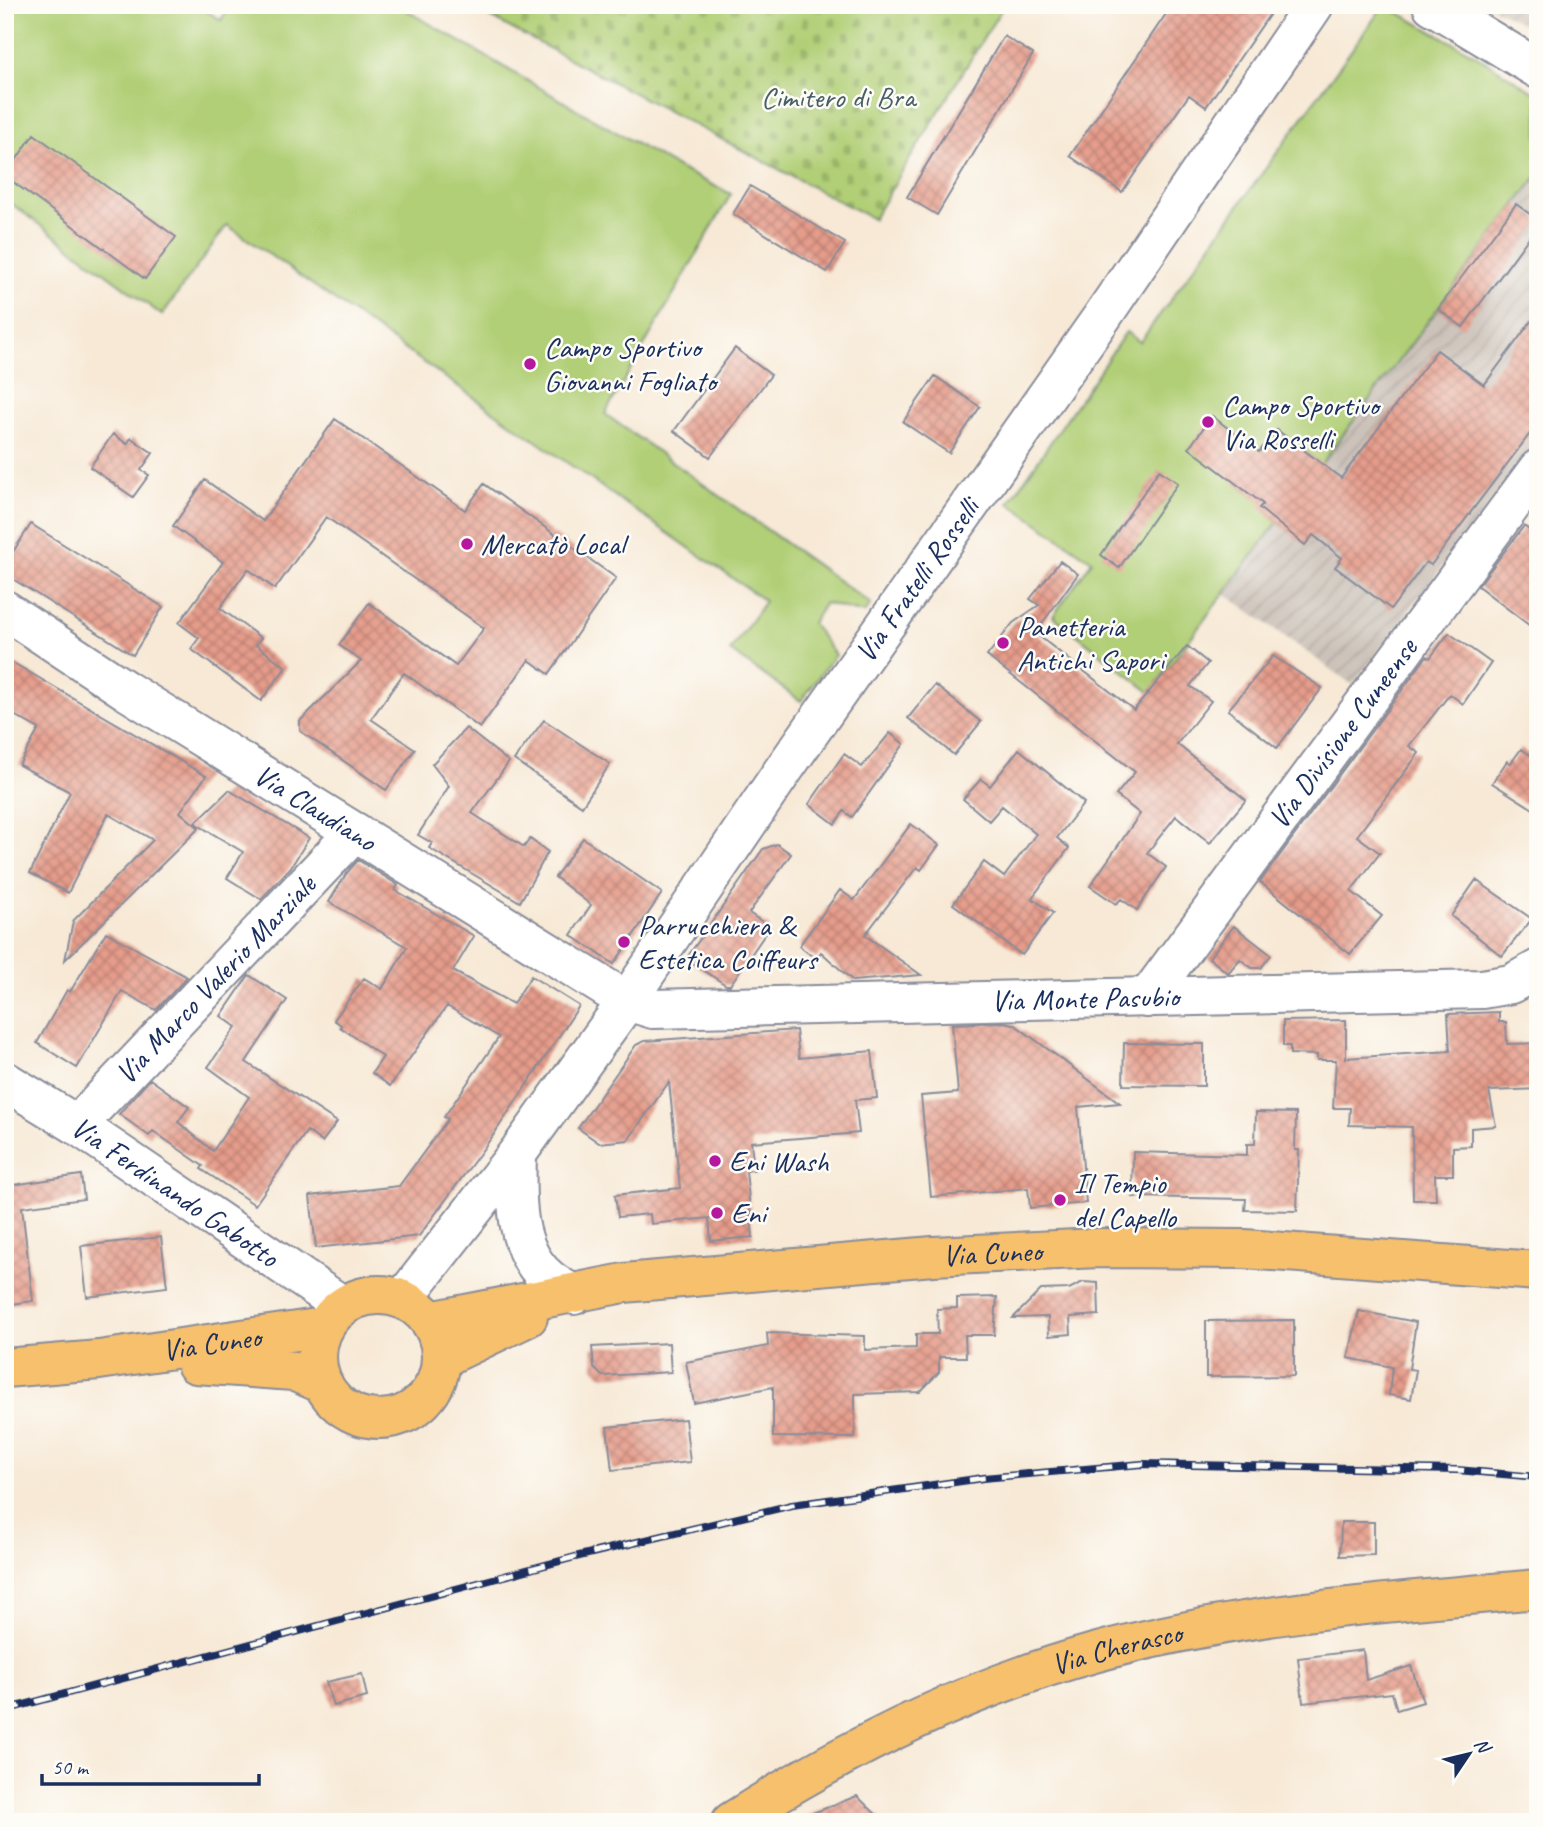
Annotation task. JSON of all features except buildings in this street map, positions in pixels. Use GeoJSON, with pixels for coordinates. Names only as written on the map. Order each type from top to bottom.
{"type":"FeatureCollection","features":[{"type":"Feature","properties":{"kind":"main road","name":"Via Cuneo"},"geometry":{"type":"LineString","coordinates":[[416,1310],[574,1295],[624,1283],[688,1275],[933,1256],[1098,1248],[1245,1249],[1538,1271]]}},
{"type":"Feature","properties":{"kind":"main road"},"geometry":{"type":"LineString","coordinates":[[372,1295],[416,1310],[439,1339],[442,1358],[430,1393],[418,1406],[392,1417],[365,1418],[348,1411],[333,1399],[323,1384],[317,1365],[318,1345],[334,1316],[372,1295]]}},
{"type":"Feature","properties":{"kind":"main road","name":"Via Cuneo"},"geometry":{"type":"LineString","coordinates":[[442,1358],[574,1295]]}},
{"type":"Feature","properties":{"kind":"main road","name":"Via Cuneo"},"geometry":{"type":"LineString","coordinates":[[5,1368],[99,1360],[334,1316]]}},
{"type":"Feature","properties":{"kind":"main road","name":"Via Cuneo"},"geometry":{"type":"LineString","coordinates":[[99,1360],[258,1367],[293,1371],[323,1384]]}},
{"type":"Feature","properties":{"kind":"main road","name":"Via Cherasco"},"geometry":{"type":"LineString","coordinates":[[731,1822],[813,1770],[943,1706],[1092,1653],[1158,1637],[1275,1617],[1538,1589]]}},
{"type":"Feature","properties":{"kind":"street","name":"Via Fratelli Rosselli"},"geometry":{"type":"LineString","coordinates":[[416,1310],[517,1154],[627,1001],[775,783],[1102,317],[1283,55],[1314,5]]}},
{"type":"Feature","properties":{"kind":"street"},"geometry":{"type":"LineString","coordinates":[[1432,5],[1538,69]]}},
{"type":"Feature","properties":{"kind":"street","name":"Via Divisione Cuneense"},"geometry":{"type":"LineString","coordinates":[[1147,998],[1538,469]]}},
{"type":"Feature","properties":{"kind":"street","name":"Via Claudiano"},"geometry":{"type":"LineString","coordinates":[[5,610],[127,691],[627,1001]]}},
{"type":"Feature","properties":{"kind":"street","name":"Via Marco Valerio Marziale"},"geometry":{"type":"LineString","coordinates":[[77,1125],[355,832]]}},
{"type":"Feature","properties":{"kind":"street","name":"Via Monte Pasubio"},"geometry":{"type":"LineString","coordinates":[[627,1001],[653,1009],[1482,989],[1511,984],[1538,969]]}},
{"type":"Feature","properties":{"kind":"street","name":"Via Ferdinando Gabotto"},"geometry":{"type":"LineString","coordinates":[[5,1081],[77,1125],[334,1316]]}},
{"type":"Feature","properties":{"kind":"street"},"geometry":{"type":"LineString","coordinates":[[517,1154],[516,1195],[522,1235],[536,1266],[547,1278],[574,1295]]}},
{"type":"Feature","properties":{"kind":"shaded area"},"geometry":{"type":"Polygon","coordinates":[[[1488,5],[1538,5],[1538,32],[1488,5]]]}},
{"type":"Feature","properties":{"kind":"shaded area"},"geometry":{"type":"Polygon","coordinates":[[[1538,175],[1538,440],[1353,685],[1224,593],[1538,175]]]}},
{"type":"Feature","properties":{"kind":"green space","name":"Campo Sportivo Giovanni Fogliato"},"geometry":{"type":"Polygon","coordinates":[[[5,5],[197,5],[221,20],[230,5],[397,5],[680,169],[731,194],[605,414],[871,604],[864,613],[825,603],[812,623],[835,655],[801,701],[730,651],[765,601],[227,225],[162,315],[5,199],[5,5]]]}},
{"type":"Feature","properties":{"kind":"green space","name":"Cimitero di Bra"},"geometry":{"type":"Polygon","coordinates":[[[467,5],[1004,5],[873,219],[467,5]]]}},
{"type":"Feature","properties":{"kind":"green space","name":"Campo Sportivo Via Rosselli"},"geometry":{"type":"Polygon","coordinates":[[[1384,5],[1474,54],[1538,95],[1538,175],[1150,692],[1053,616],[1092,561],[1009,503],[1126,332],[1140,342],[1384,5]]]}},
{"type":"Feature","properties":{"kind":"railway"},"geometry":{"type":"LineString","coordinates":[[5,1710],[575,1557],[792,1505],[983,1478],[1142,1464],[1457,1470],[1538,1477]]}},
{"type":"Feature","properties":{"kind":"place","name":"Campo Sportivo Giovanni Fogliato"},"geometry":{"type":"Point","coordinates":[530,364]}},
{"type":"Feature","properties":{"kind":"place","name":"Campo Sportivo Via Rosselli"},"geometry":{"type":"Point","coordinates":[1208,422]}},
{"type":"Feature","properties":{"kind":"place","name":"Mercatò Local"},"geometry":{"type":"Point","coordinates":[467,544]}},
{"type":"Feature","properties":{"kind":"place","name":"Panetteria Antichi Sapori"},"geometry":{"type":"Point","coordinates":[1003,643]}},
{"type":"Feature","properties":{"kind":"place","name":"Parrucchiera & Estetica Coiffeurs"},"geometry":{"type":"Point","coordinates":[624,942]}},
{"type":"Feature","properties":{"kind":"place","name":"Eni Wash"},"geometry":{"type":"Point","coordinates":[715,1161]}},
{"type":"Feature","properties":{"kind":"place","name":"Il Tempio del Capello"},"geometry":{"type":"Point","coordinates":[1060,1200]}},
{"type":"Feature","properties":{"kind":"place","name":"Eni"},"geometry":{"type":"Point","coordinates":[717,1213]}}]}
